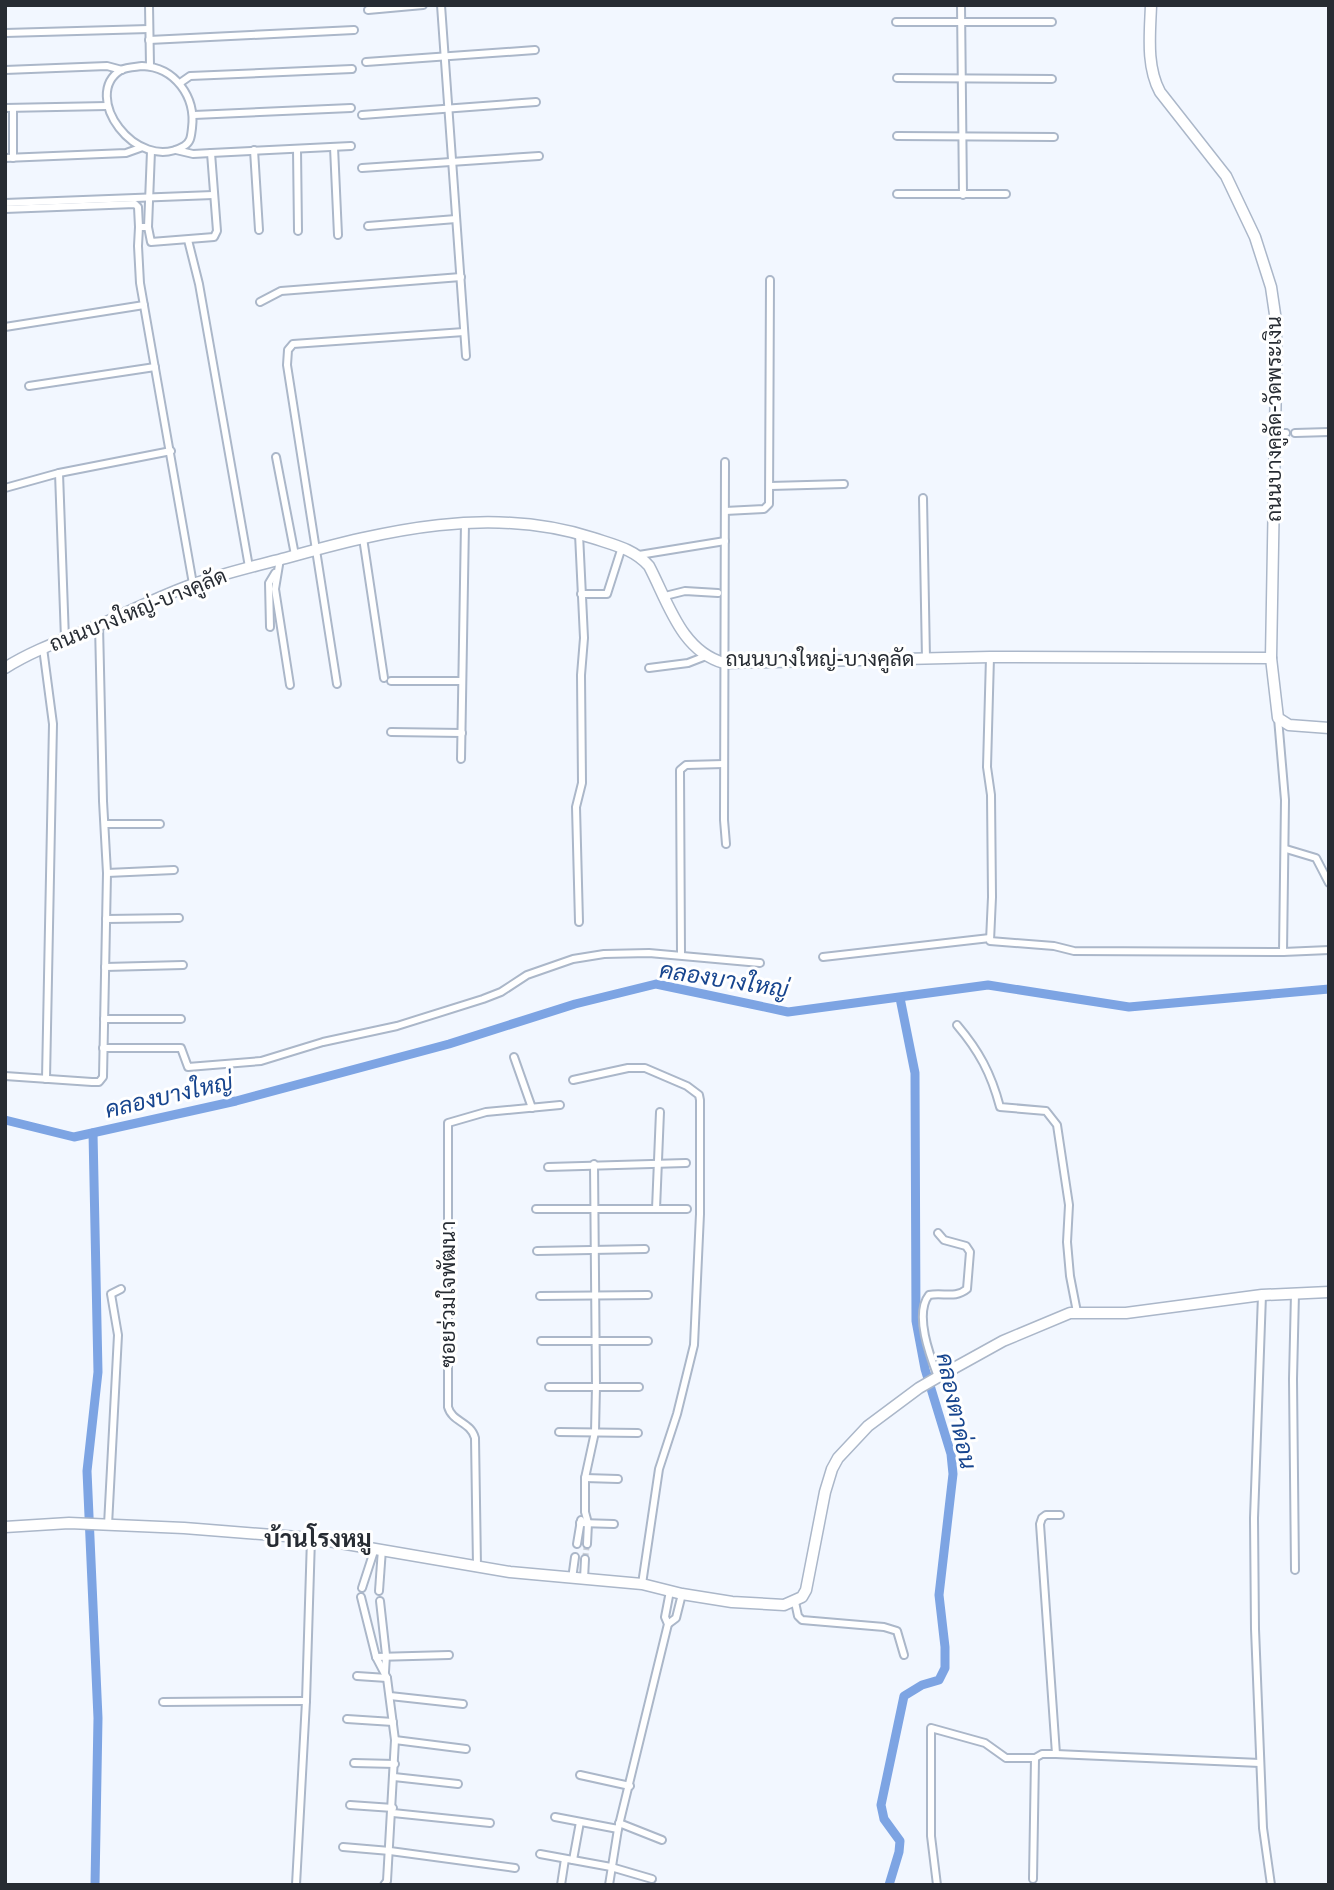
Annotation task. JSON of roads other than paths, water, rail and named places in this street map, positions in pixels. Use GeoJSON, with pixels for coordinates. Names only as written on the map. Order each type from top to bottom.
{"type":"FeatureCollection","features":[{"type":"Feature","properties":{"kind":"street"},"geometry":{"type":"LineString","coordinates":[[149,5],[150,66]]}},
{"type":"Feature","properties":{"kind":"street"},"geometry":{"type":"LineString","coordinates":[[368,10],[424,5]]}},
{"type":"Feature","properties":{"kind":"street"},"geometry":{"type":"LineString","coordinates":[[441,5],[466,356]]}},
{"type":"Feature","properties":{"kind":"street"},"geometry":{"type":"LineString","coordinates":[[961,5],[963,195]]}},
{"type":"Feature","properties":{"kind":"street","name":"ถนนบางคูลัด-วัดพระเงิน"},"geometry":{"type":"LineString","coordinates":[[1151,5],[1151,65],[1155,83],[1226,176],[1241,202],[1265,264],[1276,321],[1281,433],[1271,658]]}},
{"type":"Feature","properties":{"kind":"street"},"geometry":{"type":"LineString","coordinates":[[896,22],[1052,22]]}},
{"type":"Feature","properties":{"kind":"street"},"geometry":{"type":"LineString","coordinates":[[5,33],[149,29]]}},
{"type":"Feature","properties":{"kind":"street"},"geometry":{"type":"LineString","coordinates":[[149,40],[354,30]]}},
{"type":"Feature","properties":{"kind":"street"},"geometry":{"type":"LineString","coordinates":[[366,62],[535,50]]}},
{"type":"Feature","properties":{"kind":"street"},"geometry":{"type":"LineString","coordinates":[[5,70],[107,66],[122,70],[150,66],[172,76],[183,86],[194,115],[191,139],[176,150]]}},
{"type":"Feature","properties":{"kind":"street"},"geometry":{"type":"LineString","coordinates":[[180,83],[190,76],[352,69]]}},
{"type":"Feature","properties":{"kind":"street"},"geometry":{"type":"LineString","coordinates":[[122,70],[112,79],[107,106],[121,131],[139,148],[193,154],[351,146]]}},
{"type":"Feature","properties":{"kind":"street"},"geometry":{"type":"LineString","coordinates":[[897,78],[1052,79]]}},
{"type":"Feature","properties":{"kind":"street"},"geometry":{"type":"LineString","coordinates":[[362,116],[536,102]]}},
{"type":"Feature","properties":{"kind":"street"},"geometry":{"type":"LineString","coordinates":[[107,106],[9,108],[9,158],[126,153],[139,148]]}},
{"type":"Feature","properties":{"kind":"street"},"geometry":{"type":"LineString","coordinates":[[194,115],[351,108]]}},
{"type":"Feature","properties":{"kind":"street"},"geometry":{"type":"LineString","coordinates":[[897,136],[1054,137]]}},
{"type":"Feature","properties":{"kind":"street"},"geometry":{"type":"LineString","coordinates":[[334,147],[338,235]]}},
{"type":"Feature","properties":{"kind":"street"},"geometry":{"type":"LineString","coordinates":[[297,149],[298,231]]}},
{"type":"Feature","properties":{"kind":"street"},"geometry":{"type":"LineString","coordinates":[[254,150],[259,230]]}},
{"type":"Feature","properties":{"kind":"street"},"geometry":{"type":"LineString","coordinates":[[151,151],[148,227],[151,242],[212,238],[216,235],[211,153]]}},
{"type":"Feature","properties":{"kind":"street"},"geometry":{"type":"LineString","coordinates":[[362,168],[539,156]]}},
{"type":"Feature","properties":{"kind":"street"},"geometry":{"type":"LineString","coordinates":[[897,194],[1006,194]]}},
{"type":"Feature","properties":{"kind":"street"},"geometry":{"type":"LineString","coordinates":[[5,203],[213,195]]}},
{"type":"Feature","properties":{"kind":"street"},"geometry":{"type":"LineString","coordinates":[[5,209],[135,204],[138,207],[138,246],[144,305],[193,584]]}},
{"type":"Feature","properties":{"kind":"street"},"geometry":{"type":"LineString","coordinates":[[368,226],[456,219]]}},
{"type":"Feature","properties":{"kind":"street"},"geometry":{"type":"LineString","coordinates":[[139,227],[148,227]]}},
{"type":"Feature","properties":{"kind":"street"},"geometry":{"type":"LineString","coordinates":[[188,240],[199,284],[249,567]]}},
{"type":"Feature","properties":{"kind":"street"},"geometry":{"type":"LineString","coordinates":[[260,302],[281,291],[461,277]]}},
{"type":"Feature","properties":{"kind":"street"},"geometry":{"type":"LineString","coordinates":[[725,511],[768,507],[770,280]]}},
{"type":"Feature","properties":{"kind":"street"},"geometry":{"type":"LineString","coordinates":[[5,327],[144,305]]}},
{"type":"Feature","properties":{"kind":"street"},"geometry":{"type":"LineString","coordinates":[[337,684],[287,365],[290,346],[464,332]]}},
{"type":"Feature","properties":{"kind":"street"},"geometry":{"type":"LineString","coordinates":[[29,386],[155,367]]}},
{"type":"Feature","properties":{"kind":"street"},"geometry":{"type":"LineString","coordinates":[[1295,433],[1329,432]]}},
{"type":"Feature","properties":{"kind":"street"},"geometry":{"type":"LineString","coordinates":[[5,488],[59,473],[171,451]]}},
{"type":"Feature","properties":{"kind":"street"},"geometry":{"type":"LineString","coordinates":[[276,457],[295,555]]}},
{"type":"Feature","properties":{"kind":"street"},"geometry":{"type":"LineString","coordinates":[[724,462],[726,844]]}},
{"type":"Feature","properties":{"kind":"street"},"geometry":{"type":"LineString","coordinates":[[59,473],[65,639]]}},
{"type":"Feature","properties":{"kind":"street"},"geometry":{"type":"LineString","coordinates":[[770,486],[844,484]]}},
{"type":"Feature","properties":{"kind":"street"},"geometry":{"type":"LineString","coordinates":[[923,498],[926,659]]}},
{"type":"Feature","properties":{"kind":"street"},"geometry":{"type":"LineString","coordinates":[[461,759],[465,523]]}},
{"type":"Feature","properties":{"kind":"street","name":"ถนนบางใหญ่-บางคูลัด"},"geometry":{"type":"LineString","coordinates":[[5,668],[43,648],[193,584],[363,538],[411,528],[465,523],[528,523],[579,534],[639,555],[649,566],[687,638],[706,656],[724,663],[989,657],[1271,658]]}},
{"type":"Feature","properties":{"kind":"street"},"geometry":{"type":"LineString","coordinates":[[579,534],[584,638],[581,675],[582,783],[576,807],[579,922]]}},
{"type":"Feature","properties":{"kind":"street"},"geometry":{"type":"LineString","coordinates":[[363,538],[387,679],[463,681]]}},
{"type":"Feature","properties":{"kind":"street"},"geometry":{"type":"LineString","coordinates":[[639,555],[725,541]]}},
{"type":"Feature","properties":{"kind":"street"},"geometry":{"type":"LineString","coordinates":[[581,594],[607,594],[622,547]]}},
{"type":"Feature","properties":{"kind":"street"},"geometry":{"type":"LineString","coordinates":[[280,559],[275,589],[290,685]]}},
{"type":"Feature","properties":{"kind":"street"},"geometry":{"type":"LineString","coordinates":[[270,627],[269,583],[276,572]]}},
{"type":"Feature","properties":{"kind":"street"},"geometry":{"type":"LineString","coordinates":[[665,596],[685,591],[718,593]]}},
{"type":"Feature","properties":{"kind":"street"},"geometry":{"type":"LineString","coordinates":[[5,1076],[99,1082],[103,1077],[107,873],[99,625]]}},
{"type":"Feature","properties":{"kind":"street"},"geometry":{"type":"LineString","coordinates":[[43,648],[53,724],[46,1079]]}},
{"type":"Feature","properties":{"kind":"street"},"geometry":{"type":"LineString","coordinates":[[649,668],[688,663],[706,656]]}},
{"type":"Feature","properties":{"kind":"street"},"geometry":{"type":"LineString","coordinates":[[989,657],[987,767],[991,795],[991,943],[1054,946],[1074,951],[1283,953],[1329,950]]}},
{"type":"Feature","properties":{"kind":"street"},"geometry":{"type":"LineString","coordinates":[[1271,658],[1285,800],[1283,953]]}},
{"type":"Feature","properties":{"kind":"street"},"geometry":{"type":"LineString","coordinates":[[1278,718],[1289,725],[1329,728]]}},
{"type":"Feature","properties":{"kind":"street"},"geometry":{"type":"LineString","coordinates":[[391,732],[462,733]]}},
{"type":"Feature","properties":{"kind":"street"},"geometry":{"type":"LineString","coordinates":[[681,955],[680,770],[685,765],[724,764]]}},
{"type":"Feature","properties":{"kind":"street"},"geometry":{"type":"LineString","coordinates":[[105,824],[160,824]]}},
{"type":"Feature","properties":{"kind":"street"},"geometry":{"type":"LineString","coordinates":[[1286,849],[1316,858],[1329,883]]}},
{"type":"Feature","properties":{"kind":"street"},"geometry":{"type":"LineString","coordinates":[[107,873],[174,870]]}},
{"type":"Feature","properties":{"kind":"street"},"geometry":{"type":"LineString","coordinates":[[106,919],[179,918]]}},
{"type":"Feature","properties":{"kind":"street"},"geometry":{"type":"LineString","coordinates":[[823,957],[990,938]]}},
{"type":"Feature","properties":{"kind":"street"},"geometry":{"type":"LineString","coordinates":[[103,1048],[181,1048],[188,1067],[261,1061],[323,1042],[397,1026],[483,999],[501,992],[527,975],[573,959],[604,954],[649,953],[760,963]]}},
{"type":"Feature","properties":{"kind":"street"},"geometry":{"type":"LineString","coordinates":[[105,967],[183,965]]}},
{"type":"Feature","properties":{"kind":"street"},"geometry":{"type":"LineString","coordinates":[[104,1019],[181,1019]]}},
{"type":"Feature","properties":{"kind":"street"},"geometry":{"type":"LineString","coordinates":[[957,1025],[976,1047],[993,1082],[1000,1107],[1046,1111],[1057,1125],[1069,1205],[1068,1254],[1077,1312]]}},
{"type":"Feature","properties":{"kind":"street"},"geometry":{"type":"LineString","coordinates":[[514,1057],[532,1108]]}},
{"type":"Feature","properties":{"kind":"street"},"geometry":{"type":"LineString","coordinates":[[573,1080],[628,1068],[645,1068],[687,1086],[699,1095],[700,1100],[700,1214],[694,1345],[677,1414],[659,1469],[642,1584]]}},
{"type":"Feature","properties":{"kind":"street","name":"ซอยร่วมใจพัฒนา"},"geometry":{"type":"LineString","coordinates":[[477,1566],[475,1438],[470,1427],[450,1414],[448,1407],[447,1123],[485,1112],[560,1105]]}},
{"type":"Feature","properties":{"kind":"street"},"geometry":{"type":"LineString","coordinates":[[656,1209],[660,1112]]}},
{"type":"Feature","properties":{"kind":"street"},"geometry":{"type":"LineString","coordinates":[[548,1167],[686,1163]]}},
{"type":"Feature","properties":{"kind":"street"},"geometry":{"type":"LineString","coordinates":[[587,1544],[585,1478],[595,1432],[596,1387],[594,1164]]}},
{"type":"Feature","properties":{"kind":"street"},"geometry":{"type":"LineString","coordinates":[[536,1209],[687,1209]]}},
{"type":"Feature","properties":{"kind":"street"},"geometry":{"type":"LineString","coordinates":[[936,1378],[925,1339],[925,1300],[933,1293],[956,1296],[967,1289],[971,1252],[966,1246],[944,1240],[938,1233]]}},
{"type":"Feature","properties":{"kind":"street"},"geometry":{"type":"LineString","coordinates":[[537,1251],[645,1249]]}},
{"type":"Feature","properties":{"kind":"street"},"geometry":{"type":"LineString","coordinates":[[108,1525],[118,1335],[111,1294],[121,1289]]}},
{"type":"Feature","properties":{"kind":"street"},"geometry":{"type":"LineString","coordinates":[[5,1527],[69,1523],[311,1538],[477,1566],[572,1579],[642,1584],[732,1602],[785,1605],[795,1602],[806,1590],[832,1469],[848,1446],[868,1426],[936,1378],[1003,1341],[1062,1315],[1077,1312],[1126,1313],[1262,1295],[1329,1292]]}},
{"type":"Feature","properties":{"kind":"street"},"geometry":{"type":"LineString","coordinates":[[1295,1293],[1295,1570]]}},
{"type":"Feature","properties":{"kind":"street"},"geometry":{"type":"LineString","coordinates":[[540,1296],[648,1295]]}},
{"type":"Feature","properties":{"kind":"street"},"geometry":{"type":"LineString","coordinates":[[1262,1295],[1254,1518],[1263,1828],[1271,1885]]}},
{"type":"Feature","properties":{"kind":"street"},"geometry":{"type":"LineString","coordinates":[[541,1340],[648,1341]]}},
{"type":"Feature","properties":{"kind":"street"},"geometry":{"type":"LineString","coordinates":[[549,1387],[639,1387]]}},
{"type":"Feature","properties":{"kind":"street"},"geometry":{"type":"LineString","coordinates":[[559,1432],[638,1433]]}},
{"type":"Feature","properties":{"kind":"street"},"geometry":{"type":"LineString","coordinates":[[585,1478],[618,1479]]}},
{"type":"Feature","properties":{"kind":"street"},"geometry":{"type":"LineString","coordinates":[[577,1544],[580,1523],[585,1513]]}},
{"type":"Feature","properties":{"kind":"street"},"geometry":{"type":"LineString","coordinates":[[1056,1754],[1040,1524],[1046,1515],[1060,1515]]}},
{"type":"Feature","properties":{"kind":"street"},"geometry":{"type":"LineString","coordinates":[[580,1523],[614,1524]]}},
{"type":"Feature","properties":{"kind":"street"},"geometry":{"type":"LineString","coordinates":[[296,1885],[311,1538]]}},
{"type":"Feature","properties":{"kind":"street"},"geometry":{"type":"LineString","coordinates":[[362,1588],[378,1549]]}},
{"type":"Feature","properties":{"kind":"street"},"geometry":{"type":"LineString","coordinates":[[378,1549],[379,1591]]}},
{"type":"Feature","properties":{"kind":"street"},"geometry":{"type":"LineString","coordinates":[[572,1579],[575,1557]]}},
{"type":"Feature","properties":{"kind":"street"},"geometry":{"type":"LineString","coordinates":[[584,1578],[585,1559]]}},
{"type":"Feature","properties":{"kind":"street"},"geometry":{"type":"LineString","coordinates":[[610,1885],[618,1826],[668,1625],[665,1617],[670,1591]]}},
{"type":"Feature","properties":{"kind":"street"},"geometry":{"type":"LineString","coordinates":[[668,1625],[676,1618],[682,1594]]}},
{"type":"Feature","properties":{"kind":"street"},"geometry":{"type":"LineString","coordinates":[[361,1597],[376,1657],[386,1675]]}},
{"type":"Feature","properties":{"kind":"street"},"geometry":{"type":"LineString","coordinates":[[380,1601],[395,1741],[387,1884]]}},
{"type":"Feature","properties":{"kind":"street"},"geometry":{"type":"LineString","coordinates":[[795,1602],[798,1616],[802,1620],[884,1627],[897,1631],[904,1655]]}},
{"type":"Feature","properties":{"kind":"street"},"geometry":{"type":"LineString","coordinates":[[376,1657],[449,1655]]}},
{"type":"Feature","properties":{"kind":"street"},"geometry":{"type":"LineString","coordinates":[[357,1676],[386,1675]]}},
{"type":"Feature","properties":{"kind":"street"},"geometry":{"type":"LineString","coordinates":[[390,1696],[463,1703]]}},
{"type":"Feature","properties":{"kind":"street"},"geometry":{"type":"LineString","coordinates":[[163,1702],[306,1701]]}},
{"type":"Feature","properties":{"kind":"street"},"geometry":{"type":"LineString","coordinates":[[347,1719],[393,1722]]}},
{"type":"Feature","properties":{"kind":"street"},"geometry":{"type":"LineString","coordinates":[[937,1885],[931,1836],[931,1728],[985,1743],[1006,1758],[1035,1758],[1056,1754],[1260,1763]]}},
{"type":"Feature","properties":{"kind":"street"},"geometry":{"type":"LineString","coordinates":[[395,1741],[466,1749]]}},
{"type":"Feature","properties":{"kind":"street"},"geometry":{"type":"LineString","coordinates":[[1033,1879],[1035,1758]]}},
{"type":"Feature","properties":{"kind":"street"},"geometry":{"type":"LineString","coordinates":[[354,1763],[395,1765]]}},
{"type":"Feature","properties":{"kind":"street"},"geometry":{"type":"LineString","coordinates":[[580,1775],[630,1786]]}},
{"type":"Feature","properties":{"kind":"street"},"geometry":{"type":"LineString","coordinates":[[394,1777],[458,1784]]}},
{"type":"Feature","properties":{"kind":"street"},"geometry":{"type":"LineString","coordinates":[[350,1805],[490,1823]]}},
{"type":"Feature","properties":{"kind":"street"},"geometry":{"type":"LineString","coordinates":[[555,1817],[618,1826],[662,1840]]}},
{"type":"Feature","properties":{"kind":"street"},"geometry":{"type":"LineString","coordinates":[[573,1860],[580,1822]]}},
{"type":"Feature","properties":{"kind":"street"},"geometry":{"type":"LineString","coordinates":[[342,1847],[514,1868]]}},
{"type":"Feature","properties":{"kind":"street"},"geometry":{"type":"LineString","coordinates":[[540,1854],[611,1867],[652,1879]]}},
{"type":"Feature","properties":{"kind":"street"},"geometry":{"type":"LineString","coordinates":[[561,1885],[565,1859]]}},
{"type":"Feature","properties":{"kind":"waterway","name":"คลองบางใหญ่"},"geometry":{"type":"LineString","coordinates":[[5,1120],[74,1137],[236,1101],[449,1044],[575,1004],[656,984],[788,1012],[988,985],[1129,1007],[1329,989]]}},
{"type":"Feature","properties":{"kind":"waterway","name":"คลองตาด่อน"},"geometry":{"type":"LineString","coordinates":[[889,1885],[900,1841],[884,1819],[881,1805],[904,1696],[922,1685],[939,1680],[945,1668],[939,1595],[953,1474],[951,1454],[925,1369],[916,1321],[915,1073],[900,998]]}},
{"type":"Feature","properties":{"kind":"waterway"},"geometry":{"type":"LineString","coordinates":[[93,1133],[98,1372],[87,1471],[98,1718],[95,1885]]}},
{"type":"Feature","properties":{"kind":"tunnel"},"geometry":{"type":"LineString","coordinates":[[585,1559],[587,1544]]}},
{"type":"Feature","properties":{"kind":"district","name":"บ้านโรงหมู"},"geometry":{"type":"Point","coordinates":[318,1539]}}]}
